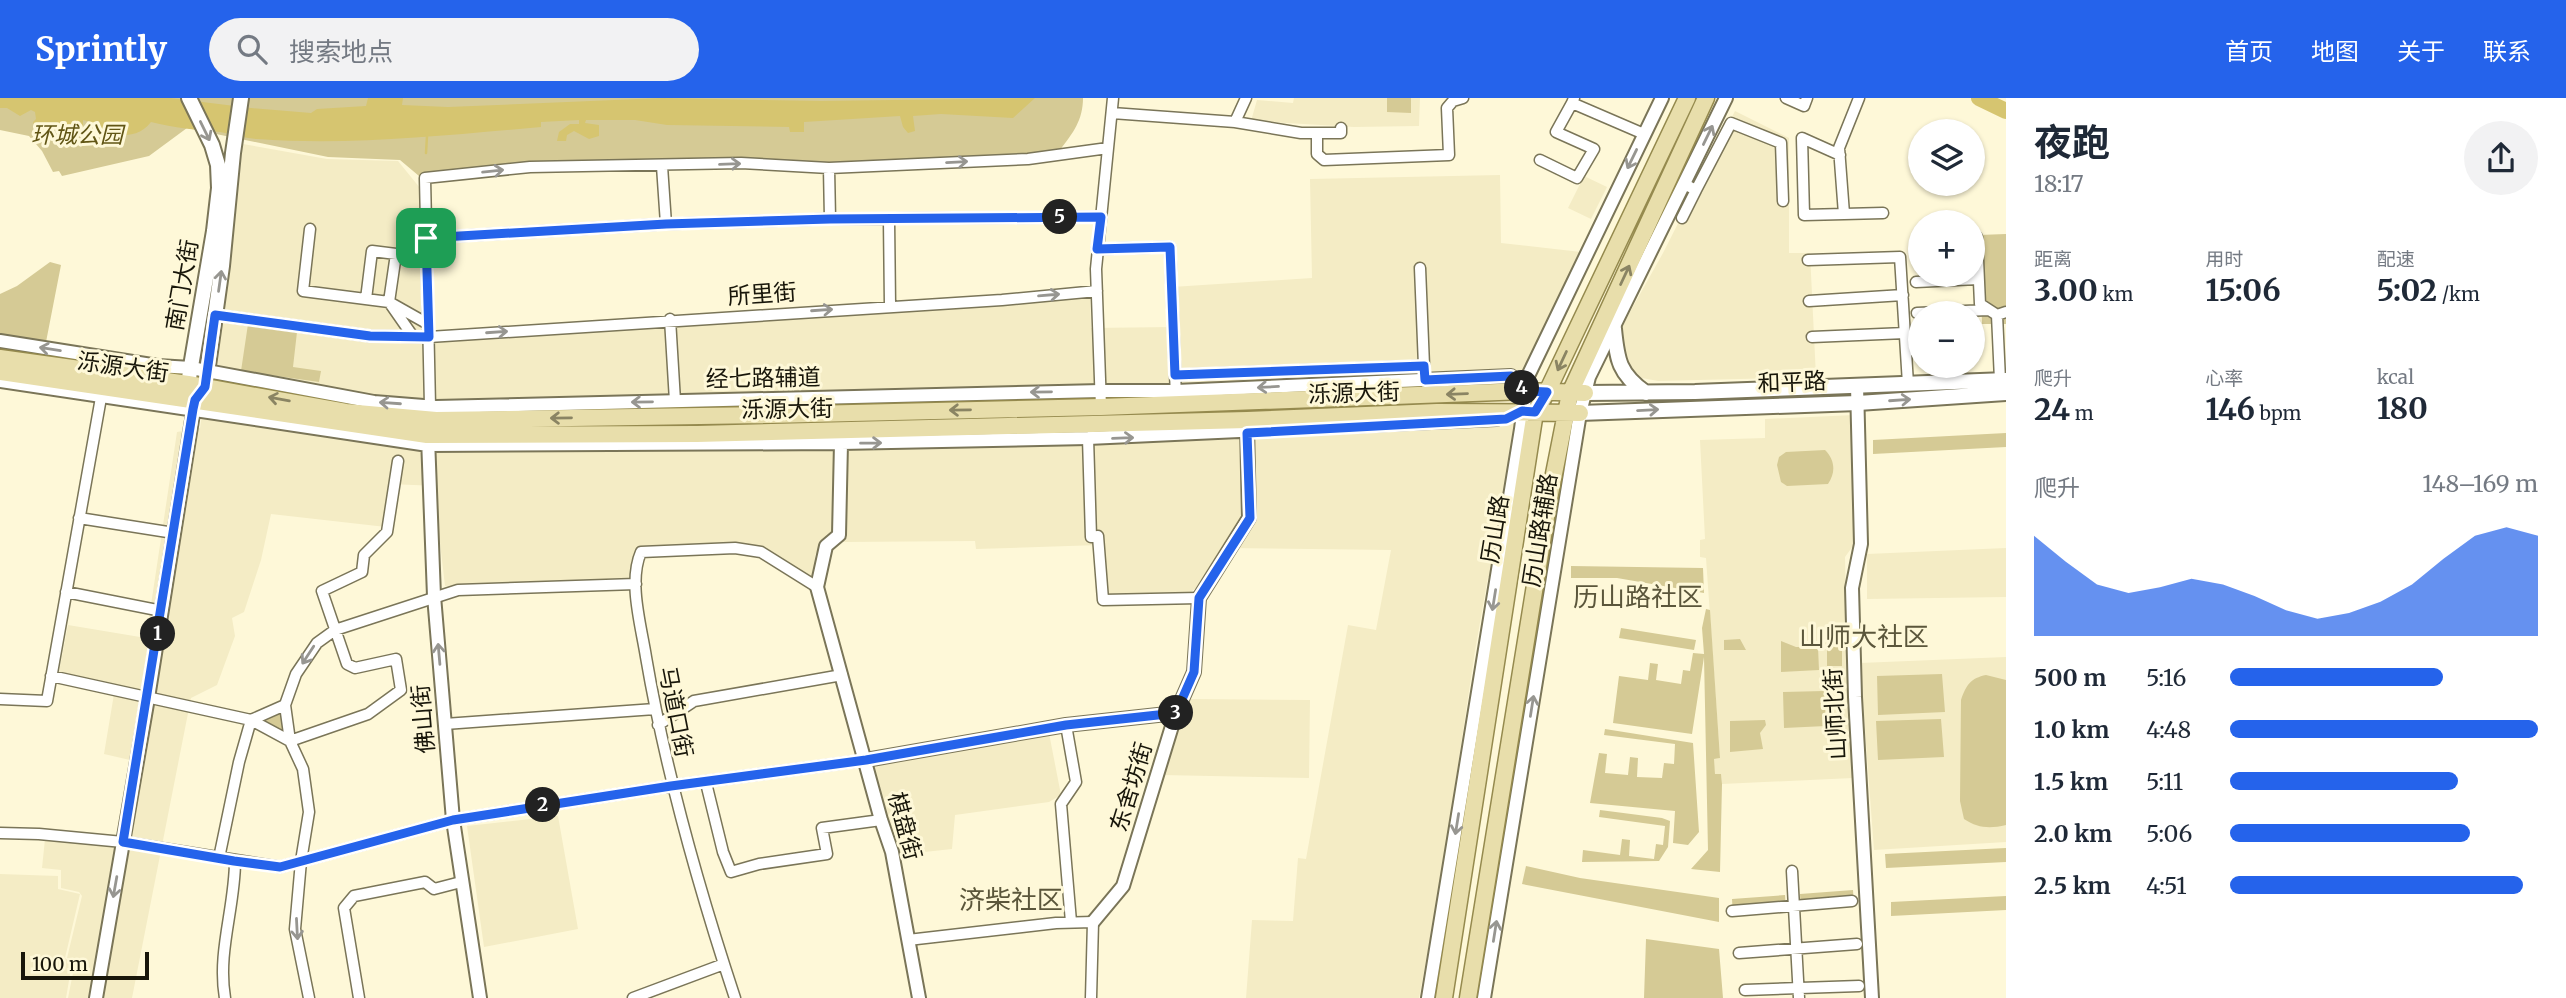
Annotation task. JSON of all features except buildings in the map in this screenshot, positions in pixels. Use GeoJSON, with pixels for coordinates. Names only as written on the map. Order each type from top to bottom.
{"type":"FeatureCollection","features":[{"type":"Feature","properties":{"kind":"main road","name":"南门大街"},"geometry":{"type":"LineString","coordinates":[[189,98],[212,145],[218,165],[219,188],[189,376]]}},
{"type":"Feature","properties":{"kind":"main road","name":"南门大街"},"geometry":{"type":"LineString","coordinates":[[194,404],[206,379],[241,98]]}},
{"type":"Feature","properties":{"kind":"main road","name":"历山路"},"geometry":{"type":"LineString","coordinates":[[1444,998],[1529,412],[1547,392],[1687,98]]}},
{"type":"Feature","properties":{"kind":"main road"},"geometry":{"type":"LineString","coordinates":[[1468,998],[1547,513],[1578,393],[1706,98]]}},
{"type":"Feature","properties":{"kind":"main road"},"geometry":{"type":"LineString","coordinates":[[1614,329],[1617,354],[1623,372],[1631,383],[1646,393]]}},
{"type":"Feature","properties":{"kind":"main road","name":"泺源大街"},"geometry":{"type":"LineString","coordinates":[[0,358],[189,376],[346,412],[436,420],[769,415],[1101,399],[1525,391],[1578,393]]}},
{"type":"Feature","properties":{"kind":"main road","name":"泺源大街"},"geometry":{"type":"LineString","coordinates":[[0,372],[102,392],[428,440],[1247,426],[1437,412],[1573,413]]}},
{"type":"Feature","properties":{"kind":"main road"},"geometry":{"type":"LineString","coordinates":[[189,376],[194,404]]}},
{"type":"Feature","properties":{"kind":"main road","name":"和平路"},"geometry":{"type":"LineString","coordinates":[[1578,393],[2004,384]]}},
{"type":"Feature","properties":{"kind":"main road","name":"和平路"},"geometry":{"type":"LineString","coordinates":[[1573,413],[1858,402],[2004,384]]}},
{"type":"Feature","properties":{"kind":"street"},"geometry":{"type":"LineString","coordinates":[[1101,399],[1097,249],[1113,98]]}},
{"type":"Feature","properties":{"kind":"street"},"geometry":{"type":"LineString","coordinates":[[1235,122],[1245,98]]}},
{"type":"Feature","properties":{"kind":"street"},"geometry":{"type":"LineString","coordinates":[[1317,133],[1317,154],[1324,160],[1449,155],[1447,108],[1453,101],[1463,98]]}},
{"type":"Feature","properties":{"kind":"street","name":"历山路辅路"},"geometry":{"type":"LineString","coordinates":[[1428,998],[1529,412],[1525,391],[1528,376],[1662,98]]}},
{"type":"Feature","properties":{"kind":"street"},"geometry":{"type":"LineString","coordinates":[[1682,218],[1690,187],[1726,98]]}},
{"type":"Feature","properties":{"kind":"street"},"geometry":{"type":"LineString","coordinates":[[1786,98],[1804,106],[1807,98]]}},
{"type":"Feature","properties":{"kind":"street"},"geometry":{"type":"LineString","coordinates":[[1844,215],[1839,148],[1859,98]]}},
{"type":"Feature","properties":{"kind":"street"},"geometry":{"type":"LineString","coordinates":[[1540,160],[1577,178],[1594,149],[1556,132],[1573,101],[1644,134]]}},
{"type":"Feature","properties":{"kind":"street"},"geometry":{"type":"LineString","coordinates":[[1112,113],[1235,122],[1301,133],[1341,133],[1341,128]]}},
{"type":"Feature","properties":{"kind":"street"},"geometry":{"type":"LineString","coordinates":[[1578,393],[1690,187],[1731,123],[1782,143],[1783,201]]}},
{"type":"Feature","properties":{"kind":"street"},"geometry":{"type":"LineString","coordinates":[[1840,155],[1802,138],[1804,215],[1883,213]]}},
{"type":"Feature","properties":{"kind":"street"},"geometry":{"type":"LineString","coordinates":[[430,406],[425,178],[530,167],[741,163],[829,167],[1028,159],[1108,148]]}},
{"type":"Feature","properties":{"kind":"street"},"geometry":{"type":"LineString","coordinates":[[662,166],[666,224]]}},
{"type":"Feature","properties":{"kind":"street"},"geometry":{"type":"LineString","coordinates":[[829,167],[830,219]]}},
{"type":"Feature","properties":{"kind":"street"},"geometry":{"type":"LineString","coordinates":[[426,238],[666,224],[830,219],[1101,217]]}},
{"type":"Feature","properties":{"kind":"street"},"geometry":{"type":"LineString","coordinates":[[889,220],[890,305]]}},
{"type":"Feature","properties":{"kind":"street"},"geometry":{"type":"LineString","coordinates":[[310,229],[303,291],[388,302],[428,324]]}},
{"type":"Feature","properties":{"kind":"street"},"geometry":{"type":"LineString","coordinates":[[1097,249],[1170,247],[1176,398],[1511,376],[1525,391]]}},
{"type":"Feature","properties":{"kind":"street"},"geometry":{"type":"LineString","coordinates":[[366,299],[372,251],[396,254],[388,302],[412,335]]}},
{"type":"Feature","properties":{"kind":"street"},"geometry":{"type":"LineString","coordinates":[[1808,260],[1900,257],[1908,384]]}},
{"type":"Feature","properties":{"kind":"street"},"geometry":{"type":"LineString","coordinates":[[1420,268],[1425,380]]}},
{"type":"Feature","properties":{"kind":"street"},"geometry":{"type":"LineString","coordinates":[[1979,287],[1980,304],[1997,312],[2004,384]]}},
{"type":"Feature","properties":{"kind":"street","name":"所里街"},"geometry":{"type":"LineString","coordinates":[[215,315],[370,336],[429,337],[670,319],[1002,300],[1097,290]]}},
{"type":"Feature","properties":{"kind":"street"},"geometry":{"type":"LineString","coordinates":[[1809,301],[1903,295]]}},
{"type":"Feature","properties":{"kind":"street"},"geometry":{"type":"LineString","coordinates":[[670,319],[675,401]]}},
{"type":"Feature","properties":{"kind":"street"},"geometry":{"type":"LineString","coordinates":[[1812,337],[1905,333]]}},
{"type":"Feature","properties":{"kind":"street"},"geometry":{"type":"LineString","coordinates":[[0,341],[158,366],[189,376]]}},
{"type":"Feature","properties":{"kind":"street"},"geometry":{"type":"LineString","coordinates":[[1175,375],[1424,366]]}},
{"type":"Feature","properties":{"kind":"street","name":"经七路辅道"},"geometry":{"type":"LineString","coordinates":[[206,379],[430,406],[675,401],[1101,399]]}},
{"type":"Feature","properties":{"kind":"street"},"geometry":{"type":"LineString","coordinates":[[0,381],[102,392],[47,701],[0,699]]}},
{"type":"Feature","properties":{"kind":"street","name":"山师北街"},"geometry":{"type":"LineString","coordinates":[[1857,386],[1861,544],[1852,589],[1855,697],[1872,998]]}},
{"type":"Feature","properties":{"kind":"street"},"geometry":{"type":"LineString","coordinates":[[96,998],[148,698],[194,404]]}},
{"type":"Feature","properties":{"kind":"street","name":"历山路辅路"},"geometry":{"type":"LineString","coordinates":[[1484,998],[1573,413]]}},
{"type":"Feature","properties":{"kind":"street"},"geometry":{"type":"LineString","coordinates":[[428,440],[841,443],[1088,438],[1247,426]]}},
{"type":"Feature","properties":{"kind":"street","name":"东舍坊街"},"geometry":{"type":"LineString","coordinates":[[1093,922],[1123,886],[1176,713],[1194,672],[1199,598],[1250,518],[1247,426]]}},
{"type":"Feature","properties":{"kind":"street"},"geometry":{"type":"LineString","coordinates":[[1088,438],[1091,537],[1098,536],[1104,600],[1199,598]]}},
{"type":"Feature","properties":{"kind":"street","name":"佛山街"},"geometry":{"type":"LineString","coordinates":[[428,440],[434,596],[453,820],[480,998]]}},
{"type":"Feature","properties":{"kind":"street"},"geometry":{"type":"LineString","coordinates":[[817,587],[826,546],[839,535],[841,443]]}},
{"type":"Feature","properties":{"kind":"street"},"geometry":{"type":"LineString","coordinates":[[51,676],[251,720],[290,741],[368,714],[401,690],[396,659],[355,668],[347,664],[322,591],[362,572],[365,555],[387,532],[398,461]]}},
{"type":"Feature","properties":{"kind":"street"},"geometry":{"type":"LineString","coordinates":[[79,518],[174,533]]}},
{"type":"Feature","properties":{"kind":"street","name":"马道口街"},"geometry":{"type":"LineString","coordinates":[[735,998],[699,890],[671,786],[655,709],[636,584],[636,564],[641,552],[734,548],[761,552],[817,587]]}},
{"type":"Feature","properties":{"kind":"street"},"geometry":{"type":"LineString","coordinates":[[309,998],[295,929],[301,861],[309,812],[303,769],[290,741],[285,705],[296,674],[317,643],[335,631],[458,590],[636,584]]}},
{"type":"Feature","properties":{"kind":"street","name":"棋盘街"},"geometry":{"type":"LineString","coordinates":[[817,587],[892,852],[919,998]]}},
{"type":"Feature","properties":{"kind":"street"},"geometry":{"type":"LineString","coordinates":[[66,592],[162,611]]}},
{"type":"Feature","properties":{"kind":"street"},"geometry":{"type":"LineString","coordinates":[[658,725],[694,701],[842,675]]}},
{"type":"Feature","properties":{"kind":"street"},"geometry":{"type":"LineString","coordinates":[[251,720],[285,705]]}},
{"type":"Feature","properties":{"kind":"street"},"geometry":{"type":"LineString","coordinates":[[445,724],[655,709]]}},
{"type":"Feature","properties":{"kind":"street"},"geometry":{"type":"LineString","coordinates":[[0,833],[123,842],[280,867],[453,820],[671,786],[866,760],[1066,725],[1176,713]]}},
{"type":"Feature","properties":{"kind":"street"},"geometry":{"type":"LineString","coordinates":[[219,858],[239,762],[251,720]]}},
{"type":"Feature","properties":{"kind":"street"},"geometry":{"type":"LineString","coordinates":[[1066,725],[1076,782],[1061,804],[1071,922]]}},
{"type":"Feature","properties":{"kind":"street","name":"马道口街"},"geometry":{"type":"LineString","coordinates":[[706,783],[723,852],[732,872],[759,864],[827,854],[822,828],[881,820]]}},
{"type":"Feature","properties":{"kind":"street"},"geometry":{"type":"LineString","coordinates":[[225,998],[222,978],[226,926],[235,879],[234,861]]}},
{"type":"Feature","properties":{"kind":"street"},"geometry":{"type":"LineString","coordinates":[[1792,871],[1799,993]]}},
{"type":"Feature","properties":{"kind":"street"},"geometry":{"type":"LineString","coordinates":[[359,998],[344,908],[354,896],[425,882],[434,889],[461,882]]}},
{"type":"Feature","properties":{"kind":"street"},"geometry":{"type":"LineString","coordinates":[[1732,911],[1852,901]]}},
{"type":"Feature","properties":{"kind":"street"},"geometry":{"type":"LineString","coordinates":[[908,940],[1071,922],[1093,922],[1091,998]]}},
{"type":"Feature","properties":{"kind":"street"},"geometry":{"type":"LineString","coordinates":[[1739,953],[1857,944]]}},
{"type":"Feature","properties":{"kind":"street"},"geometry":{"type":"LineString","coordinates":[[634,998],[724,964]]}},
{"type":"Feature","properties":{"kind":"street"},"geometry":{"type":"LineString","coordinates":[[1745,990],[1799,993],[1859,986]]}},
{"type":"Feature","properties":{"kind":"shaded area"},"geometry":{"type":"Polygon","coordinates":[[[0,98],[170,98],[311,113],[317,109],[366,106],[368,98],[403,98],[402,105],[448,107],[662,98],[822,101],[1035,98],[1013,118],[941,114],[913,116],[915,131],[908,133],[900,116],[804,122],[804,132],[790,132],[789,127],[667,125],[635,120],[586,120],[585,123],[599,125],[599,136],[589,139],[574,131],[567,135],[566,141],[557,141],[559,132],[570,124],[579,124],[579,120],[541,122],[541,127],[399,139],[292,141],[252,138],[151,122],[144,129],[132,134],[117,136],[117,127],[112,125],[111,137],[93,136],[88,133],[90,122],[83,120],[83,130],[35,127],[35,112],[31,110],[20,116],[7,108],[0,108],[0,98]]]}},
{"type":"Feature","properties":{"kind":"shaded area"},"geometry":{"type":"Polygon","coordinates":[[[1294,98],[1420,98],[1419,126],[1354,127],[1251,121],[1257,100],[1293,103],[1294,98]]]}},
{"type":"Feature","properties":{"kind":"shaded area"},"geometry":{"type":"Polygon","coordinates":[[[1735,111],[1789,138],[1789,253],[1810,253],[1816,377],[1658,381],[1642,378],[1630,370],[1621,345],[1621,328],[1663,253],[1735,111]]]}},
{"type":"Feature","properties":{"kind":"shaded area"},"geometry":{"type":"Polygon","coordinates":[[[243,144],[327,159],[398,161],[420,188],[426,341],[1090,295],[1091,328],[1173,327],[1172,287],[1312,278],[1310,179],[1500,175],[1501,243],[1581,252],[1524,367],[1491,577],[1488,577],[1475,651],[1439,892],[1419,998],[1246,998],[1252,920],[1293,921],[1298,858],[1306,859],[1348,625],[1376,630],[1391,550],[1227,548],[1209,577],[1191,592],[1104,596],[1099,545],[976,549],[975,541],[845,542],[825,539],[815,555],[814,580],[762,547],[733,544],[638,549],[631,561],[631,578],[445,586],[436,508],[437,486],[390,484],[386,527],[271,514],[261,560],[244,612],[232,618],[235,636],[217,685],[191,698],[132,998],[68,998],[75,963],[67,958],[82,896],[79,892],[61,888],[61,870],[42,868],[45,839],[115,844],[130,760],[104,754],[114,694],[57,682],[68,625],[146,638],[177,432],[200,428],[243,144]]]}},
{"type":"Feature","properties":{"kind":"shaded area"},"geometry":{"type":"Polygon","coordinates":[[[1584,176],[1607,187],[1591,219],[1568,208],[1584,176]]]}},
{"type":"Feature","properties":{"kind":"shaded area"},"geometry":{"type":"Polygon","coordinates":[[[1854,415],[1853,546],[1845,557],[1848,712],[1853,778],[1722,784],[1721,775],[1715,775],[1713,759],[1720,758],[1706,558],[1700,557],[1700,540],[1705,539],[1700,440],[1765,438],[1765,419],[1854,415]]]}},
{"type":"Feature","properties":{"kind":"shaded area"},"geometry":{"type":"Polygon","coordinates":[[[2006,548],[2006,597],[1867,599],[1867,554],[2006,548]]]}},
{"type":"Feature","properties":{"kind":"shaded area"},"geometry":{"type":"Polygon","coordinates":[[[2006,657],[2006,842],[1874,850],[1860,663],[2006,657]]]}},
{"type":"Feature","properties":{"kind":"shaded area"},"geometry":{"type":"Polygon","coordinates":[[[1191,699],[1310,700],[1309,778],[1162,775],[1191,699]]]}},
{"type":"Feature","properties":{"kind":"shaded area"},"geometry":{"type":"Polygon","coordinates":[[[1048,728],[1061,795],[1049,802],[955,815],[952,849],[897,855],[868,764],[1048,728]]]}},
{"type":"Feature","properties":{"kind":"shaded area"},"geometry":{"type":"Polygon","coordinates":[[[558,816],[578,929],[484,947],[467,826],[558,816]]]}},
{"type":"Feature","properties":{"kind":"shaded area"},"geometry":{"type":"Polygon","coordinates":[[[0,874],[58,876],[58,889],[80,894],[65,958],[72,963],[66,998],[0,998],[0,874]]]}},
{"type":"Feature","properties":{"kind":"green space","name":"环城公园"},"geometry":{"type":"Polygon","coordinates":[[[0,98],[1083,98],[1083,106],[1073,132],[1060,150],[1012,158],[894,164],[531,164],[419,176],[400,160],[328,157],[187,128],[149,156],[62,176],[59,171],[53,172],[42,151],[29,136],[0,130],[0,98]]]}},
{"type":"Feature","properties":{"kind":"green space"},"geometry":{"type":"Polygon","coordinates":[[[1387,98],[1411,98],[1411,113],[1387,112],[1387,98]]]}},
{"type":"Feature","properties":{"kind":"green space"},"geometry":{"type":"Polygon","coordinates":[[[2006,234],[2006,324],[1985,324],[1985,301],[1981,301],[1981,287],[1985,287],[1985,235],[2006,234]]]}},
{"type":"Feature","properties":{"kind":"green space"},"geometry":{"type":"Polygon","coordinates":[[[50,262],[61,265],[46,342],[0,336],[0,294],[17,286],[50,262]]]}},
{"type":"Feature","properties":{"kind":"green space"},"geometry":{"type":"Polygon","coordinates":[[[248,324],[297,332],[293,367],[321,371],[319,382],[241,371],[248,324]]]}},
{"type":"Feature","properties":{"kind":"green space"},"geometry":{"type":"Polygon","coordinates":[[[2006,433],[2006,447],[1873,454],[1873,440],[2006,433]]]}},
{"type":"Feature","properties":{"kind":"green space"},"geometry":{"type":"Polygon","coordinates":[[[1825,450],[1833,466],[1828,484],[1787,486],[1781,482],[1777,465],[1779,457],[1786,452],[1825,450]]]}},
{"type":"Feature","properties":{"kind":"green space"},"geometry":{"type":"Polygon","coordinates":[[[1571,566],[1703,568],[1704,593],[1617,578],[1571,578],[1571,566]]]}},
{"type":"Feature","properties":{"kind":"green space"},"geometry":{"type":"Polygon","coordinates":[[[1706,609],[1710,610],[1720,758],[1714,759],[1715,774],[1721,774],[1722,784],[1720,872],[1691,869],[1708,850],[1704,657],[1692,734],[1613,723],[1619,676],[1648,680],[1650,663],[1658,664],[1656,680],[1681,684],[1683,670],[1690,671],[1693,653],[1704,654],[1702,628],[1706,609]]]}},
{"type":"Feature","properties":{"kind":"green space"},"geometry":{"type":"Polygon","coordinates":[[[1827,625],[1842,625],[1842,666],[1827,666],[1827,625]]]}},
{"type":"Feature","properties":{"kind":"green space"},"geometry":{"type":"Polygon","coordinates":[[[1621,628],[1696,640],[1694,650],[1619,638],[1621,628]]]}},
{"type":"Feature","properties":{"kind":"green space"},"geometry":{"type":"Polygon","coordinates":[[[1740,639],[1746,650],[1724,650],[1724,640],[1740,639]]]}},
{"type":"Feature","properties":{"kind":"green space"},"geometry":{"type":"Polygon","coordinates":[[[1781,641],[1796,647],[1818,647],[1819,670],[1781,672],[1781,641]]]}},
{"type":"Feature","properties":{"kind":"green space"},"geometry":{"type":"Polygon","coordinates":[[[1942,674],[1945,712],[1878,715],[1877,676],[1942,674]]]}},
{"type":"Feature","properties":{"kind":"green space"},"geometry":{"type":"Polygon","coordinates":[[[1986,675],[2006,680],[2006,825],[1989,827],[1964,819],[1960,801],[1961,700],[1970,683],[1986,675]]]}},
{"type":"Feature","properties":{"kind":"green space"},"geometry":{"type":"Polygon","coordinates":[[[1824,691],[1826,726],[1784,728],[1783,692],[1824,691]]]}},
{"type":"Feature","properties":{"kind":"green space"},"geometry":{"type":"Polygon","coordinates":[[[282,709],[288,737],[256,719],[282,709]]]}},
{"type":"Feature","properties":{"kind":"green space"},"geometry":{"type":"Polygon","coordinates":[[[1941,719],[1944,757],[1878,760],[1876,721],[1941,719]]]}},
{"type":"Feature","properties":{"kind":"green space"},"geometry":{"type":"Polygon","coordinates":[[[1765,720],[1766,725],[1760,733],[1763,749],[1730,752],[1730,721],[1765,720]]]}},
{"type":"Feature","properties":{"kind":"green space"},"geometry":{"type":"Polygon","coordinates":[[[1605,729],[1693,743],[1699,832],[1688,845],[1673,843],[1675,811],[1590,803],[1599,753],[1607,754],[1605,773],[1628,775],[1630,757],[1638,758],[1637,777],[1662,778],[1664,763],[1674,764],[1675,744],[1604,735],[1605,729]]]}},
{"type":"Feature","properties":{"kind":"green space"},"geometry":{"type":"Polygon","coordinates":[[[1600,810],[1670,821],[1668,847],[1659,861],[1582,862],[1583,850],[1620,855],[1622,839],[1630,840],[1629,856],[1654,859],[1656,844],[1663,845],[1665,826],[1599,817],[1600,810]]]}},
{"type":"Feature","properties":{"kind":"green space"},"geometry":{"type":"Polygon","coordinates":[[[2006,848],[2006,862],[1886,868],[1885,854],[2006,848]]]}},
{"type":"Feature","properties":{"kind":"green space"},"geometry":{"type":"Polygon","coordinates":[[[1526,866],[1580,878],[1719,898],[1719,922],[1522,884],[1526,866]]]}},
{"type":"Feature","properties":{"kind":"green space"},"geometry":{"type":"Polygon","coordinates":[[[1853,890],[1854,906],[1801,910],[1800,894],[1853,890]]]}},
{"type":"Feature","properties":{"kind":"green space"},"geometry":{"type":"Polygon","coordinates":[[[1785,895],[1786,911],[1733,915],[1732,899],[1785,895]]]}},
{"type":"Feature","properties":{"kind":"green space"},"geometry":{"type":"Polygon","coordinates":[[[2006,896],[2006,910],[1891,916],[1891,902],[2006,896]]]}},
{"type":"Feature","properties":{"kind":"green space"},"geometry":{"type":"Polygon","coordinates":[[[1646,939],[1719,949],[1723,998],[1644,998],[1646,939]]]}},
{"type":"Feature","properties":{"kind":"waterway"},"geometry":{"type":"LineString","coordinates":[[1979,98],[2006,111]]}},
{"type":"Feature","properties":{"kind":"waterway"},"geometry":{"type":"LineString","coordinates":[[426,153],[427,136]]}},
{"type":"Feature","properties":{"kind":"district","name":"历山路社区"},"geometry":{"type":"Point","coordinates":[1638,597]}},
{"type":"Feature","properties":{"kind":"district","name":"山师大社区"},"geometry":{"type":"Point","coordinates":[1864,637]}},
{"type":"Feature","properties":{"kind":"district","name":"济柴社区"},"geometry":{"type":"Point","coordinates":[1011,900]}},
{"type":"Feature","properties":{"kind":"route"},"geometry":{"type":"LineString","coordinates":[[1101,217],[1097,249],[1170,247],[1175,375],[1424,366],[1425,380],[1511,376],[1525,391],[1547,392],[1535,412],[1522,411],[1506,419],[1247,433],[1250,518],[1199,598],[1194,672],[1176,713],[1066,725],[866,760],[671,786],[453,820],[280,867],[123,842],[193,409],[195,400],[205,387],[215,315],[370,336],[429,337],[426,238],[666,224],[830,219],[1101,217]]}}]}
